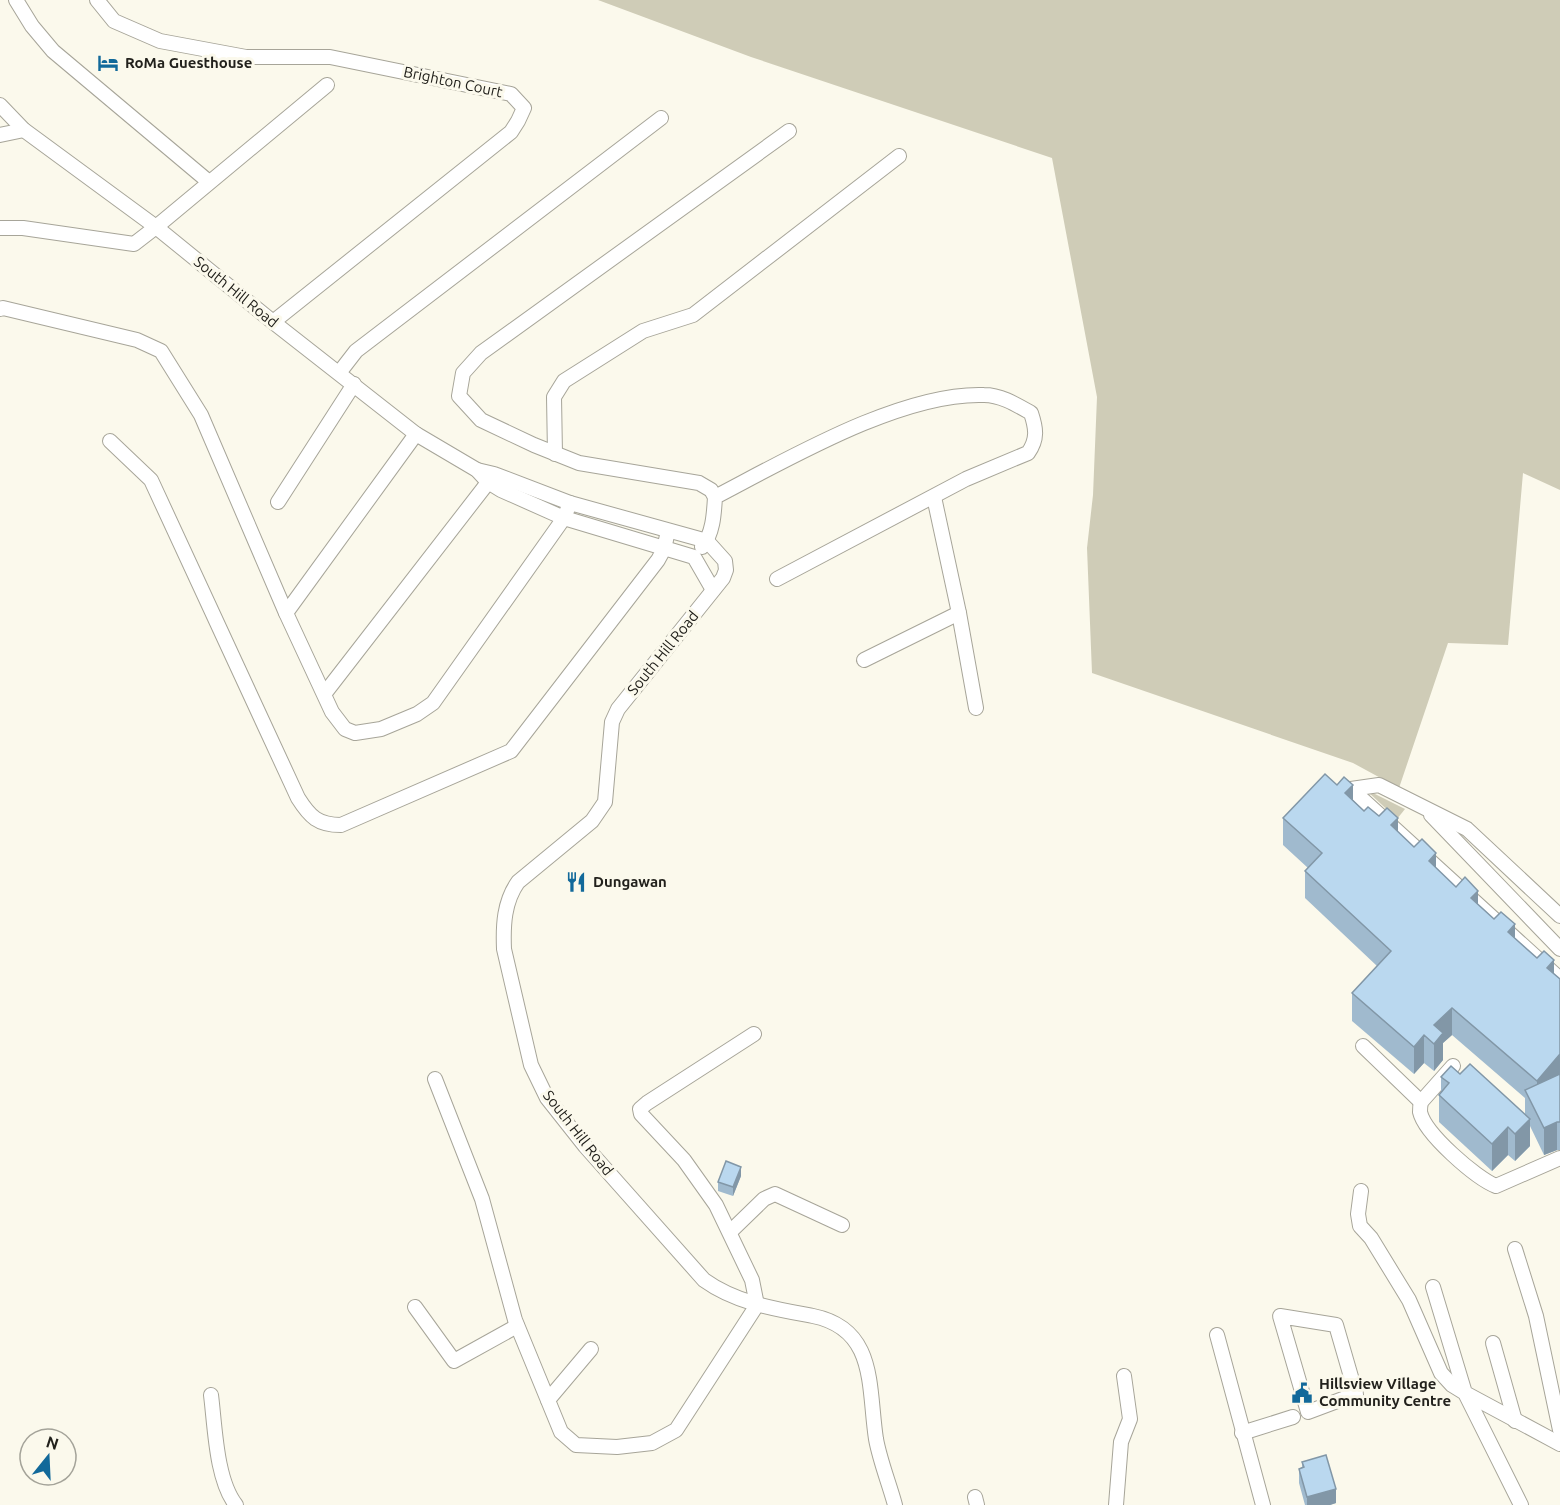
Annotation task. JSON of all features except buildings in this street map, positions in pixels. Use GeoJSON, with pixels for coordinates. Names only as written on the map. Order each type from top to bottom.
{"type":"FeatureCollection","features":[{"type":"Feature","properties":{"kind":"street"},"geometry":{"type":"LineString","coordinates":[[16,0],[32,26],[53,51],[209,182]]}},
{"type":"Feature","properties":{"kind":"street","name":"Brighton Court"},"geometry":{"type":"LineString","coordinates":[[97,0],[114,21],[160,41],[246,57],[330,57],[511,94],[524,108],[511,132],[273,322]]}},
{"type":"Feature","properties":{"kind":"street"},"geometry":{"type":"LineString","coordinates":[[0,228],[23,228],[134,244],[327,85]]}},
{"type":"Feature","properties":{"kind":"street","name":"South Hill Road"},"geometry":{"type":"LineString","coordinates":[[0,105],[24,130],[156,227],[416,434],[491,478],[570,503],[707,541],[725,561],[726,570],[723,578],[618,709],[612,722],[604,802],[600,812],[518,882],[509,899],[503,931],[504,949],[531,1065],[547,1098],[585,1146],[705,1280],[716,1288],[757,1305],[828,1319],[851,1334],[864,1356],[877,1440],[895,1505]]}},
{"type":"Feature","properties":{"kind":"street"},"geometry":{"type":"LineString","coordinates":[[339,373],[356,351],[662,118]]}},
{"type":"Feature","properties":{"kind":"street"},"geometry":{"type":"LineString","coordinates":[[0,135],[24,130]]}},
{"type":"Feature","properties":{"kind":"street"},"geometry":{"type":"LineString","coordinates":[[713,590],[694,558],[707,541],[714,516],[716,497],[711,490],[699,483],[579,463],[481,420],[459,396],[464,373],[481,353],[789,131]]}},
{"type":"Feature","properties":{"kind":"street"},"geometry":{"type":"LineString","coordinates":[[555,454],[554,397],[564,381],[643,331],[693,315],[899,156]]}},
{"type":"Feature","properties":{"kind":"street"},"geometry":{"type":"LineString","coordinates":[[0,309],[137,340],[161,351],[201,415],[286,613],[338,721],[345,729],[355,733],[381,729],[433,704],[564,518],[570,503]]}},
{"type":"Feature","properties":{"kind":"street"},"geometry":{"type":"LineString","coordinates":[[278,501],[354,384]]}},
{"type":"Feature","properties":{"kind":"street"},"geometry":{"type":"LineString","coordinates":[[716,497],[795,455],[881,417],[935,400],[986,394],[1001,398],[1031,413],[1036,427],[1036,436],[1034,445],[1028,453],[966,479],[777,579]]}},
{"type":"Feature","properties":{"kind":"street"},"geometry":{"type":"LineString","coordinates":[[286,613],[416,434]]}},
{"type":"Feature","properties":{"kind":"street"},"geometry":{"type":"LineString","coordinates":[[111,441],[151,480],[298,798],[311,816],[327,825],[341,825],[511,751],[664,549],[668,531]]}},
{"type":"Feature","properties":{"kind":"street"},"geometry":{"type":"LineString","coordinates":[[325,693],[491,478]]}},
{"type":"Feature","properties":{"kind":"street","name":"South Hill Road"},"geometry":{"type":"LineString","coordinates":[[491,478],[501,490],[564,518],[694,558]]}},
{"type":"Feature","properties":{"kind":"street"},"geometry":{"type":"LineString","coordinates":[[934,497],[959,613],[975,708]]}},
{"type":"Feature","properties":{"kind":"street"},"geometry":{"type":"LineString","coordinates":[[864,660],[959,613]]}},
{"type":"Feature","properties":{"kind":"street"},"geometry":{"type":"LineString","coordinates":[[1560,916],[1467,829],[1379,785],[1351,789],[1560,979]]}},
{"type":"Feature","properties":{"kind":"street"},"geometry":{"type":"LineString","coordinates":[[1423,807],[1560,949]]}},
{"type":"Feature","properties":{"kind":"street"},"geometry":{"type":"LineString","coordinates":[[435,1079],[482,1199],[518,1326],[561,1432],[576,1445],[617,1447],[652,1443],[676,1430],[757,1305],[752,1280],[716,1206],[684,1160],[641,1114],[640,1109],[754,1034]]}},
{"type":"Feature","properties":{"kind":"street"},"geometry":{"type":"LineString","coordinates":[[1364,1046],[1420,1102]]}},
{"type":"Feature","properties":{"kind":"street"},"geometry":{"type":"LineString","coordinates":[[1453,1066],[1420,1102],[1420,1112],[1432,1133],[1476,1174],[1496,1186],[1560,1158]]}},
{"type":"Feature","properties":{"kind":"street"},"geometry":{"type":"LineString","coordinates":[[1361,1191],[1358,1214],[1360,1226],[1371,1238],[1409,1300],[1441,1373],[1452,1385],[1465,1393],[1560,1444]]}},
{"type":"Feature","properties":{"kind":"street"},"geometry":{"type":"LineString","coordinates":[[730,1232],[764,1199],[775,1194],[842,1225]]}},
{"type":"Feature","properties":{"kind":"street"},"geometry":{"type":"LineString","coordinates":[[1515,1249],[1536,1316],[1560,1431]]}},
{"type":"Feature","properties":{"kind":"street"},"geometry":{"type":"LineString","coordinates":[[1433,1287],[1465,1393],[1521,1505]]}},
{"type":"Feature","properties":{"kind":"street"},"geometry":{"type":"LineString","coordinates":[[415,1307],[454,1361],[518,1326]]}},
{"type":"Feature","properties":{"kind":"street"},"geometry":{"type":"LineString","coordinates":[[1280,1316],[1336,1325],[1356,1394],[1308,1412],[1280,1316]]}},
{"type":"Feature","properties":{"kind":"street"},"geometry":{"type":"LineString","coordinates":[[1216,1335],[1263,1505]]}},
{"type":"Feature","properties":{"kind":"street"},"geometry":{"type":"LineString","coordinates":[[1493,1343],[1515,1421]]}},
{"type":"Feature","properties":{"kind":"street"},"geometry":{"type":"LineString","coordinates":[[548,1400],[591,1348]]}},
{"type":"Feature","properties":{"kind":"street"},"geometry":{"type":"LineString","coordinates":[[1116,1505],[1121,1442],[1130,1419],[1124,1376]]}},
{"type":"Feature","properties":{"kind":"street"},"geometry":{"type":"LineString","coordinates":[[211,1395],[221,1471],[230,1496],[236,1505]]}},
{"type":"Feature","properties":{"kind":"street"},"geometry":{"type":"LineString","coordinates":[[1242,1433],[1293,1417]]}},
{"type":"Feature","properties":{"kind":"shaded area"},"geometry":{"type":"Polygon","coordinates":[[[598,0],[1560,0],[1560,490],[1523,473],[1508,645],[1448,643],[1399,788],[1353,763],[1092,673],[1087,548],[1093,495],[1097,397],[1052,158],[751,57],[598,0]]]}},
{"type":"Feature","properties":{"kind":"shaded area"},"geometry":{"type":"Polygon","coordinates":[[[1365,789],[1405,809],[1397,819],[1365,789]]]}},
{"type":"Feature","properties":{"kind":"place","name":"RoMa Guesthouse"},"geometry":{"type":"Point","coordinates":[108,63]}},
{"type":"Feature","properties":{"kind":"place","name":"Dungawan"},"geometry":{"type":"Point","coordinates":[576,882]}},
{"type":"Feature","properties":{"kind":"place","name":"Hillsview Village Community Centre"},"geometry":{"type":"Point","coordinates":[1302,1393]}}]}
